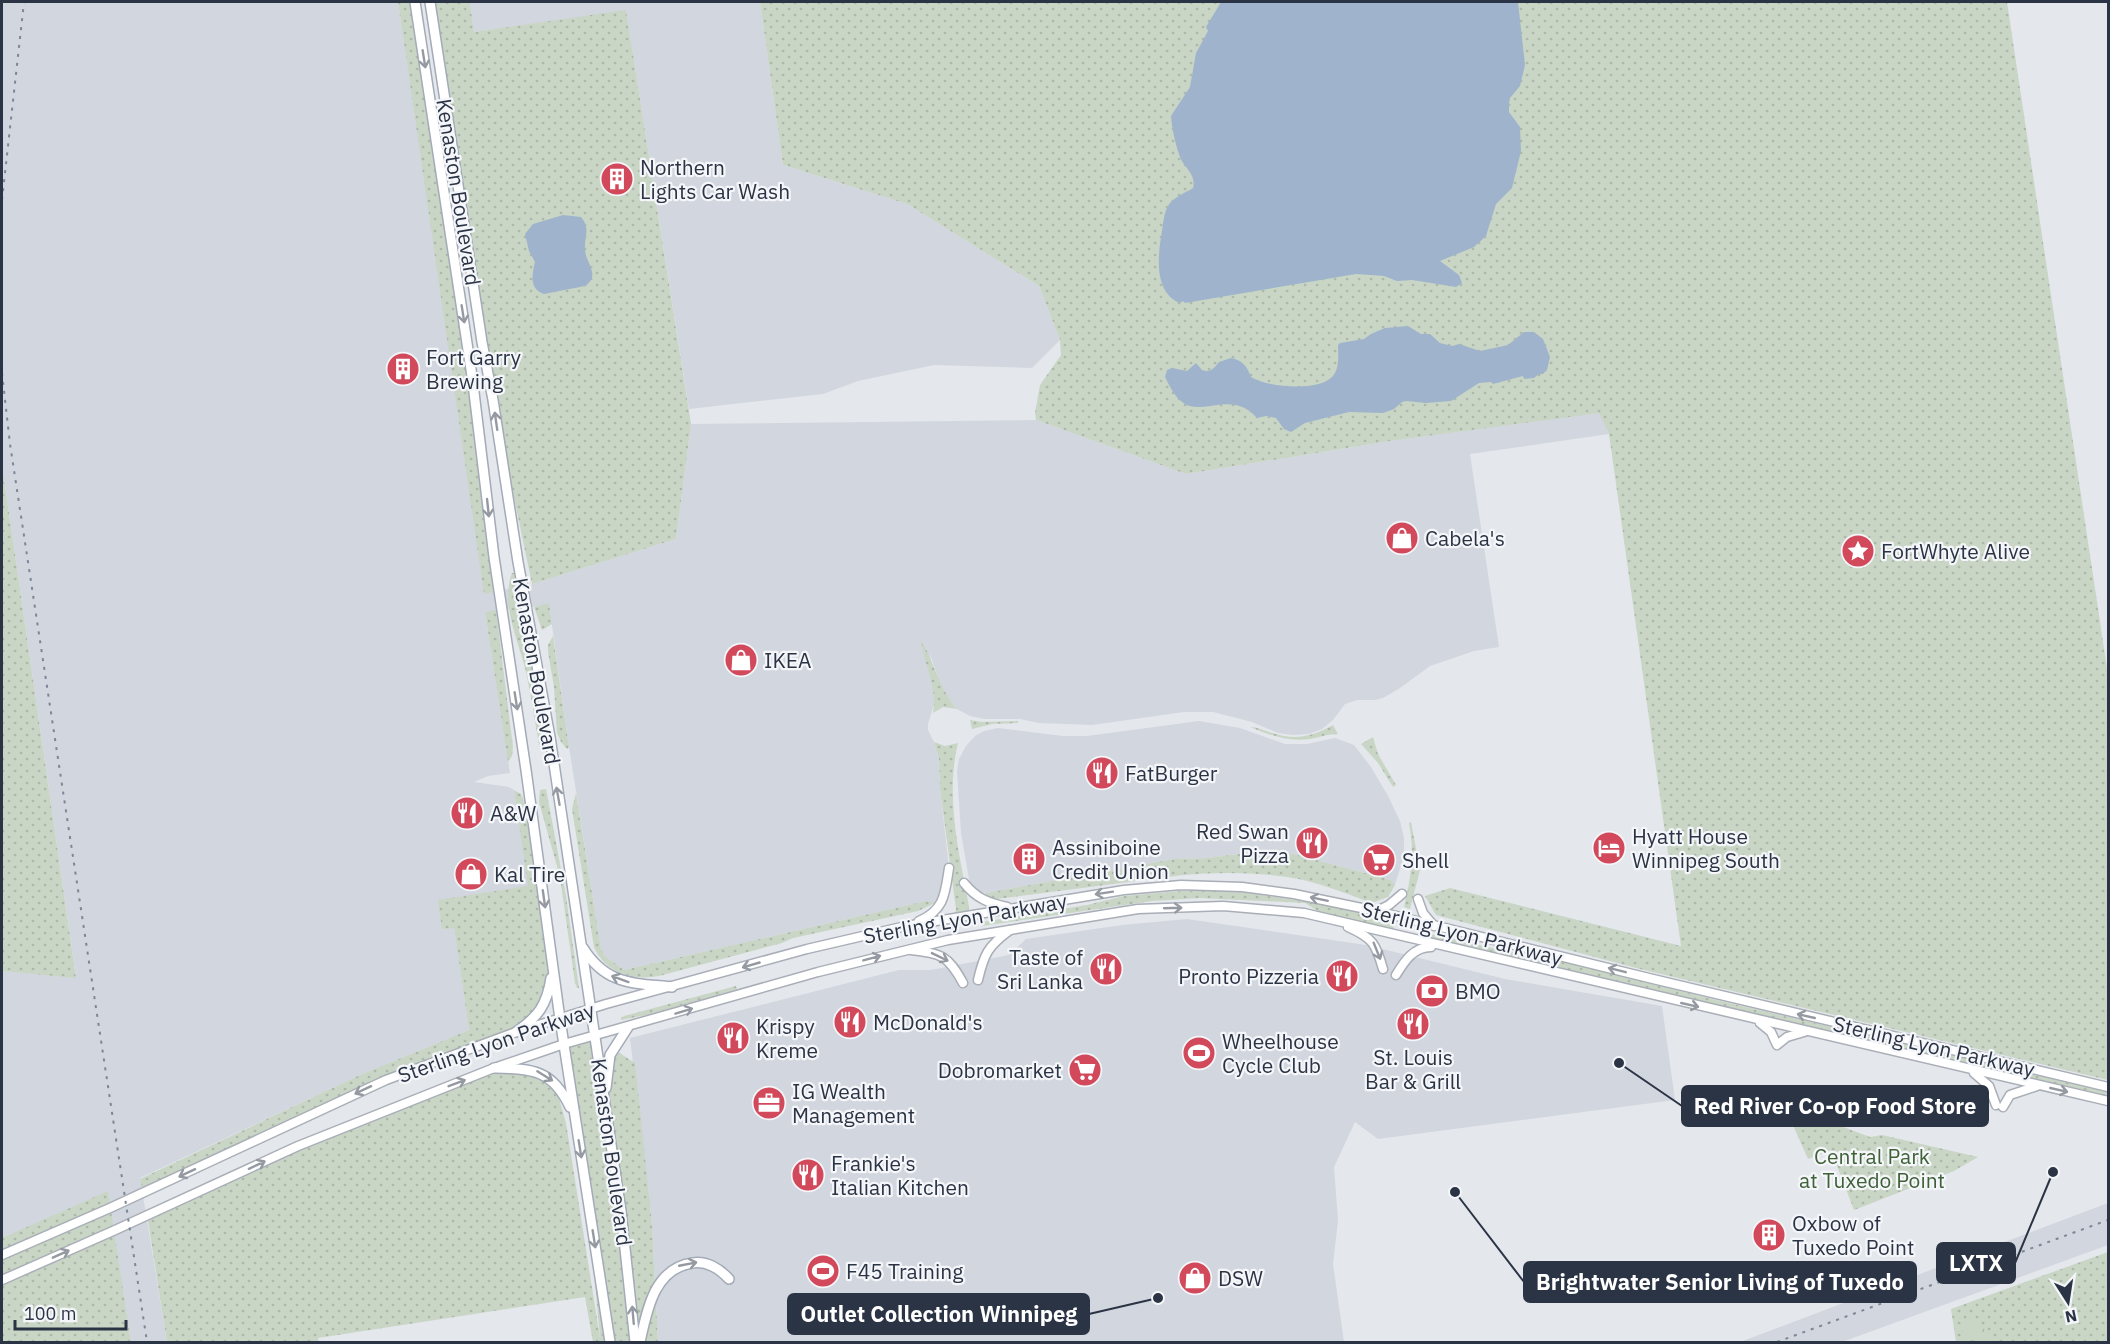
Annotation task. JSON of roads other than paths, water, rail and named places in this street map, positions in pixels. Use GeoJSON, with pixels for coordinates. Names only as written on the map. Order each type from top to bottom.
{"type":"FeatureCollection","features":[{"type":"Feature","properties":{"kind":"main road","name":"Kenaston Boulevard"},"geometry":{"type":"LineString","coordinates":[[415,2],[472,376],[494,557],[560,1019],[610,1342]]}},
{"type":"Feature","properties":{"kind":"main road","name":"Kenaston Boulevard"},"geometry":{"type":"LineString","coordinates":[[430,2],[482,342],[518,562],[550,737],[627,1250],[635,1342]]}},
{"type":"Feature","properties":{"kind":"main road"},"geometry":{"type":"LineString","coordinates":[[906,926],[928,917],[939,907],[945,895],[950,868]]}},
{"type":"Feature","properties":{"kind":"main road"},"geometry":{"type":"LineString","coordinates":[[964,883],[979,898],[991,904],[1013,908]]}},
{"type":"Feature","properties":{"kind":"main road","name":"Sterling Lyon Parkway"},"geometry":{"type":"LineString","coordinates":[[2,1255],[110,1208],[386,1080],[516,1032],[807,949],[906,926],[1124,890],[1181,885],[1242,887],[1294,894],[1376,911],[2109,1087]]}},
{"type":"Feature","properties":{"kind":"main road"},"geometry":{"type":"LineString","coordinates":[[1376,911],[1389,905],[1402,894]]}},
{"type":"Feature","properties":{"kind":"main road"},"geometry":{"type":"LineString","coordinates":[[1418,899],[1423,913],[1435,926]]}},
{"type":"Feature","properties":{"kind":"main road","name":"Sterling Lyon Parkway"},"geometry":{"type":"LineString","coordinates":[[4,1281],[298,1146],[494,1068],[564,1044],[808,974],[905,949],[1011,928],[1138,909],[1222,906],[1304,913],[2109,1101]]}},
{"type":"Feature","properties":{"kind":"main road"},"geometry":{"type":"LineString","coordinates":[[1329,918],[1369,937],[1375,944],[1383,969]]}},
{"type":"Feature","properties":{"kind":"main road"},"geometry":{"type":"LineString","coordinates":[[978,980],[982,959],[988,948],[1011,928]]}},
{"type":"Feature","properties":{"kind":"main road"},"geometry":{"type":"LineString","coordinates":[[581,944],[595,965],[618,980],[672,987]]}},
{"type":"Feature","properties":{"kind":"main road"},"geometry":{"type":"LineString","coordinates":[[1396,975],[1406,960],[1423,947],[1449,948]]}},
{"type":"Feature","properties":{"kind":"main road"},"geometry":{"type":"LineString","coordinates":[[905,949],[943,957],[953,965],[963,983]]}},
{"type":"Feature","properties":{"kind":"main road"},"geometry":{"type":"LineString","coordinates":[[516,1032],[535,1019],[545,1003],[553,967]]}},
{"type":"Feature","properties":{"kind":"main road"},"geometry":{"type":"LineString","coordinates":[[1755,1020],[1771,1032],[1777,1045],[1787,1037],[1805,1031]]}},
{"type":"Feature","properties":{"kind":"main road"},"geometry":{"type":"LineString","coordinates":[[604,1102],[610,1055],[628,1027]]}},
{"type":"Feature","properties":{"kind":"main road"},"geometry":{"type":"LineString","coordinates":[[494,1068],[523,1068],[548,1077],[565,1097],[575,1118]]}},
{"type":"Feature","properties":{"kind":"main road"},"geometry":{"type":"LineString","coordinates":[[1969,1069],[1984,1079],[2000,1106],[2010,1095],[2039,1085]]}},
{"type":"Feature","properties":{"kind":"main road"},"geometry":{"type":"LineString","coordinates":[[640,1342],[654,1292],[668,1272],[682,1264],[697,1262],[722,1271],[729,1279]]}},
{"type":"Feature","properties":{"kind":"water"},"geometry":{"type":"Polygon","coordinates":[[[1221,2],[1518,2],[1525,65],[1520,86],[1510,98],[1509,112],[1520,127],[1521,151],[1512,188],[1496,204],[1486,236],[1474,247],[1440,261],[1459,275],[1462,283],[1456,287],[1356,274],[1185,303],[1171,298],[1165,290],[1159,272],[1159,250],[1164,219],[1169,204],[1193,188],[1194,183],[1179,154],[1171,116],[1190,87],[1196,53],[1208,31],[1206,27],[1221,2]]]}},
{"type":"Feature","properties":{"kind":"water"},"geometry":{"type":"Polygon","coordinates":[[[563,215],[581,217],[586,225],[585,250],[592,278],[585,286],[544,294],[539,292],[534,285],[535,262],[529,251],[525,234],[533,224],[563,215]]]}},
{"type":"Feature","properties":{"kind":"water"},"geometry":{"type":"Polygon","coordinates":[[[1408,326],[1421,334],[1430,334],[1440,343],[1452,346],[1459,344],[1480,351],[1508,345],[1524,332],[1534,332],[1543,339],[1550,357],[1547,370],[1534,378],[1524,379],[1523,376],[1493,384],[1491,382],[1479,383],[1451,401],[1426,403],[1406,401],[1383,413],[1349,412],[1305,423],[1291,432],[1284,429],[1276,418],[1266,416],[1257,418],[1248,410],[1238,406],[1228,404],[1192,407],[1185,404],[1181,402],[1165,377],[1167,370],[1172,368],[1187,371],[1196,363],[1202,370],[1208,371],[1219,362],[1231,358],[1242,362],[1251,377],[1258,380],[1280,385],[1316,385],[1325,382],[1335,374],[1340,343],[1364,339],[1385,328],[1408,326]]]}},
{"type":"Feature","properties":{"kind":"railway"},"geometry":{"type":"LineString","coordinates":[[2,200],[24,2]]}},
{"type":"Feature","properties":{"kind":"railway"},"geometry":{"type":"LineString","coordinates":[[2,373],[10,444],[147,1342]]}},
{"type":"Feature","properties":{"kind":"railway"},"geometry":{"type":"LineString","coordinates":[[1777,1342],[2108,1220]]}},
{"type":"Feature","properties":{"kind":"place","name":"Northern Lights Car Wash"},"geometry":{"type":"Point","coordinates":[617,179]}},
{"type":"Feature","properties":{"kind":"place","name":"Fort Garry Brewing"},"geometry":{"type":"Point","coordinates":[403,369]}},
{"type":"Feature","properties":{"kind":"place","name":"Cabela's"},"geometry":{"type":"Point","coordinates":[1402,538]}},
{"type":"Feature","properties":{"kind":"place","name":"FortWhyte Alive"},"geometry":{"type":"Point","coordinates":[1858,551]}},
{"type":"Feature","properties":{"kind":"place","name":"IKEA"},"geometry":{"type":"Point","coordinates":[741,660]}},
{"type":"Feature","properties":{"kind":"place","name":"FatBurger"},"geometry":{"type":"Point","coordinates":[1102,773]}},
{"type":"Feature","properties":{"kind":"place","name":"A&W"},"geometry":{"type":"Point","coordinates":[467,813]}},
{"type":"Feature","properties":{"kind":"place","name":"Red Swan Pizza"},"geometry":{"type":"Point","coordinates":[1312,843]}},
{"type":"Feature","properties":{"kind":"place","name":"Hyatt House Winnipeg South"},"geometry":{"type":"Point","coordinates":[1609,848]}},
{"type":"Feature","properties":{"kind":"place","name":"Assiniboine Credit Union"},"geometry":{"type":"Point","coordinates":[1029,859]}},
{"type":"Feature","properties":{"kind":"place","name":"Shell"},"geometry":{"type":"Point","coordinates":[1379,860]}},
{"type":"Feature","properties":{"kind":"place","name":"Kal Tire"},"geometry":{"type":"Point","coordinates":[471,874]}},
{"type":"Feature","properties":{"kind":"place","name":"Taste of Sri Lanka"},"geometry":{"type":"Point","coordinates":[1106,969]}},
{"type":"Feature","properties":{"kind":"place","name":"Pronto Pizzeria"},"geometry":{"type":"Point","coordinates":[1342,976]}},
{"type":"Feature","properties":{"kind":"place","name":"BMO"},"geometry":{"type":"Point","coordinates":[1432,991]}},
{"type":"Feature","properties":{"kind":"place","name":"McDonald's"},"geometry":{"type":"Point","coordinates":[850,1022]}},
{"type":"Feature","properties":{"kind":"place","name":"St. Louis Bar & Grill"},"geometry":{"type":"Point","coordinates":[1413,1024]}},
{"type":"Feature","properties":{"kind":"place","name":"Krispy Kreme"},"geometry":{"type":"Point","coordinates":[733,1038]}},
{"type":"Feature","properties":{"kind":"place","name":"Wheelhouse Cycle Club"},"geometry":{"type":"Point","coordinates":[1199,1053]}},
{"type":"Feature","properties":{"kind":"place","name":"Red River Co-op Food Store"},"geometry":{"type":"Point","coordinates":[1619,1063]}},
{"type":"Feature","properties":{"kind":"place","name":"Dobromarket"},"geometry":{"type":"Point","coordinates":[1085,1070]}},
{"type":"Feature","properties":{"kind":"place","name":"IG Wealth Management"},"geometry":{"type":"Point","coordinates":[769,1103]}},
{"type":"Feature","properties":{"kind":"place","name":"LXTX"},"geometry":{"type":"Point","coordinates":[2053,1172]}},
{"type":"Feature","properties":{"kind":"place","name":"Frankie's Italian Kitchen"},"geometry":{"type":"Point","coordinates":[808,1175]}},
{"type":"Feature","properties":{"kind":"place","name":"Brightwater Senior Living of Tuxedo"},"geometry":{"type":"Point","coordinates":[1455,1192]}},
{"type":"Feature","properties":{"kind":"place","name":"Oxbow of Tuxedo Point"},"geometry":{"type":"Point","coordinates":[1769,1235]}},
{"type":"Feature","properties":{"kind":"place","name":"F45 Training"},"geometry":{"type":"Point","coordinates":[823,1271]}},
{"type":"Feature","properties":{"kind":"place","name":"DSW"},"geometry":{"type":"Point","coordinates":[1195,1278]}},
{"type":"Feature","properties":{"kind":"place","name":"Outlet Collection Winnipeg"},"geometry":{"type":"Point","coordinates":[1158,1298]}},
{"type":"Feature","properties":{"kind":"park label","name":"Central Park at Tuxedo Point"},"geometry":{"type":"Point","coordinates":[1872,1168]}}]}
